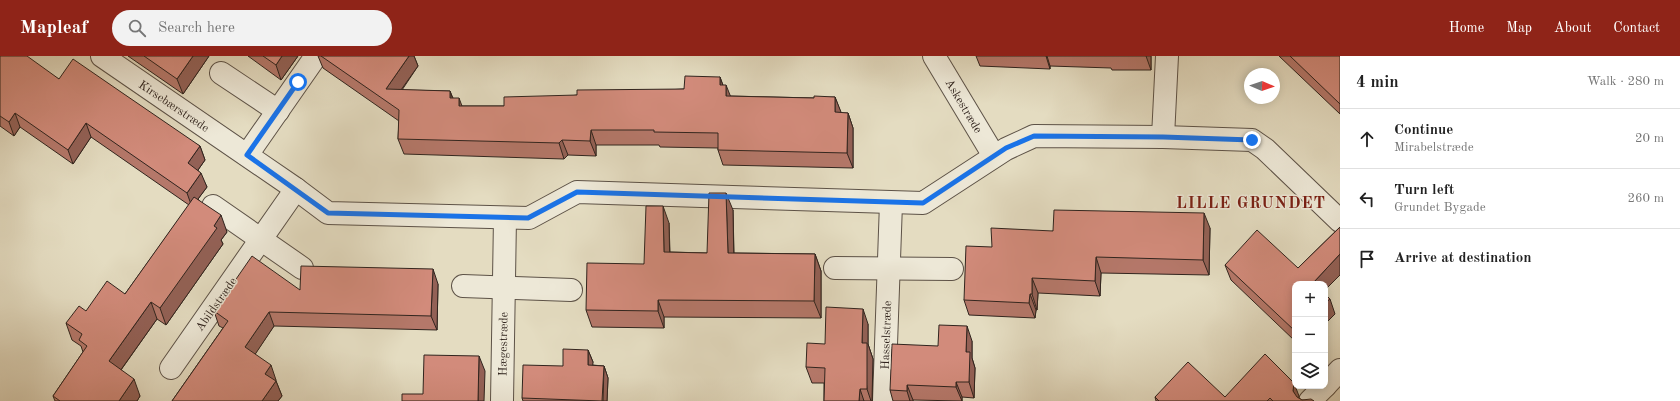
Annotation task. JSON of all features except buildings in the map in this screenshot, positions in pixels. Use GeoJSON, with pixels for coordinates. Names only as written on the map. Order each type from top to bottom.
{"type":"FeatureCollection","features":[{"type":"Feature","properties":{"kind":"street","name":"Kirsebærstræde"},"geometry":{"type":"LineString","coordinates":[[102,56],[296,189],[328,213],[528,218],[577,192],[923,203],[1006,148],[1034,136],[1163,137],[1252,140],[1265,148],[1340,221]]}},
{"type":"Feature","properties":{"kind":"street"},"geometry":{"type":"LineString","coordinates":[[247,155],[316,56]]}},
{"type":"Feature","properties":{"kind":"street","name":"Askestræde"},"geometry":{"type":"LineString","coordinates":[[934,56],[994,156]]}},
{"type":"Feature","properties":{"kind":"street"},"geometry":{"type":"LineString","coordinates":[[1163,137],[1166,56]]}},
{"type":"Feature","properties":{"kind":"street"},"geometry":{"type":"LineString","coordinates":[[221,73],[278,111]]}},
{"type":"Feature","properties":{"kind":"street","name":"Abildstræde"},"geometry":{"type":"LineString","coordinates":[[171,368],[296,189]]}},
{"type":"Feature","properties":{"kind":"street","name":"Hasselstræde"},"geometry":{"type":"LineString","coordinates":[[884,401],[891,203]]}},
{"type":"Feature","properties":{"kind":"street"},"geometry":{"type":"LineString","coordinates":[[213,206],[302,268]]}},
{"type":"Feature","properties":{"kind":"street","name":"Hægestræde"},"geometry":{"type":"LineString","coordinates":[[502,401],[505,218]]}},
{"type":"Feature","properties":{"kind":"street"},"geometry":{"type":"LineString","coordinates":[[835,268],[952,269]]}},
{"type":"Feature","properties":{"kind":"street"},"geometry":{"type":"LineString","coordinates":[[463,286],[571,290]]}},
{"type":"Feature","properties":{"kind":"street"},"geometry":{"type":"LineString","coordinates":[[1328,383],[1340,370]]}},
{"type":"Feature","properties":{"kind":"street"},"geometry":{"type":"LineString","coordinates":[[1310,401],[1322,389]]}},
{"type":"Feature","properties":{"kind":"district","name":"LILLE GRUNDET"},"geometry":{"type":"Point","coordinates":[1251,202]}},
{"type":"Feature","properties":{"kind":"route"},"geometry":{"type":"LineString","coordinates":[[298,82],[247,155],[328,213],[528,218],[577,192],[923,203],[1006,148],[1034,136],[1163,137],[1252,140]]}}]}
